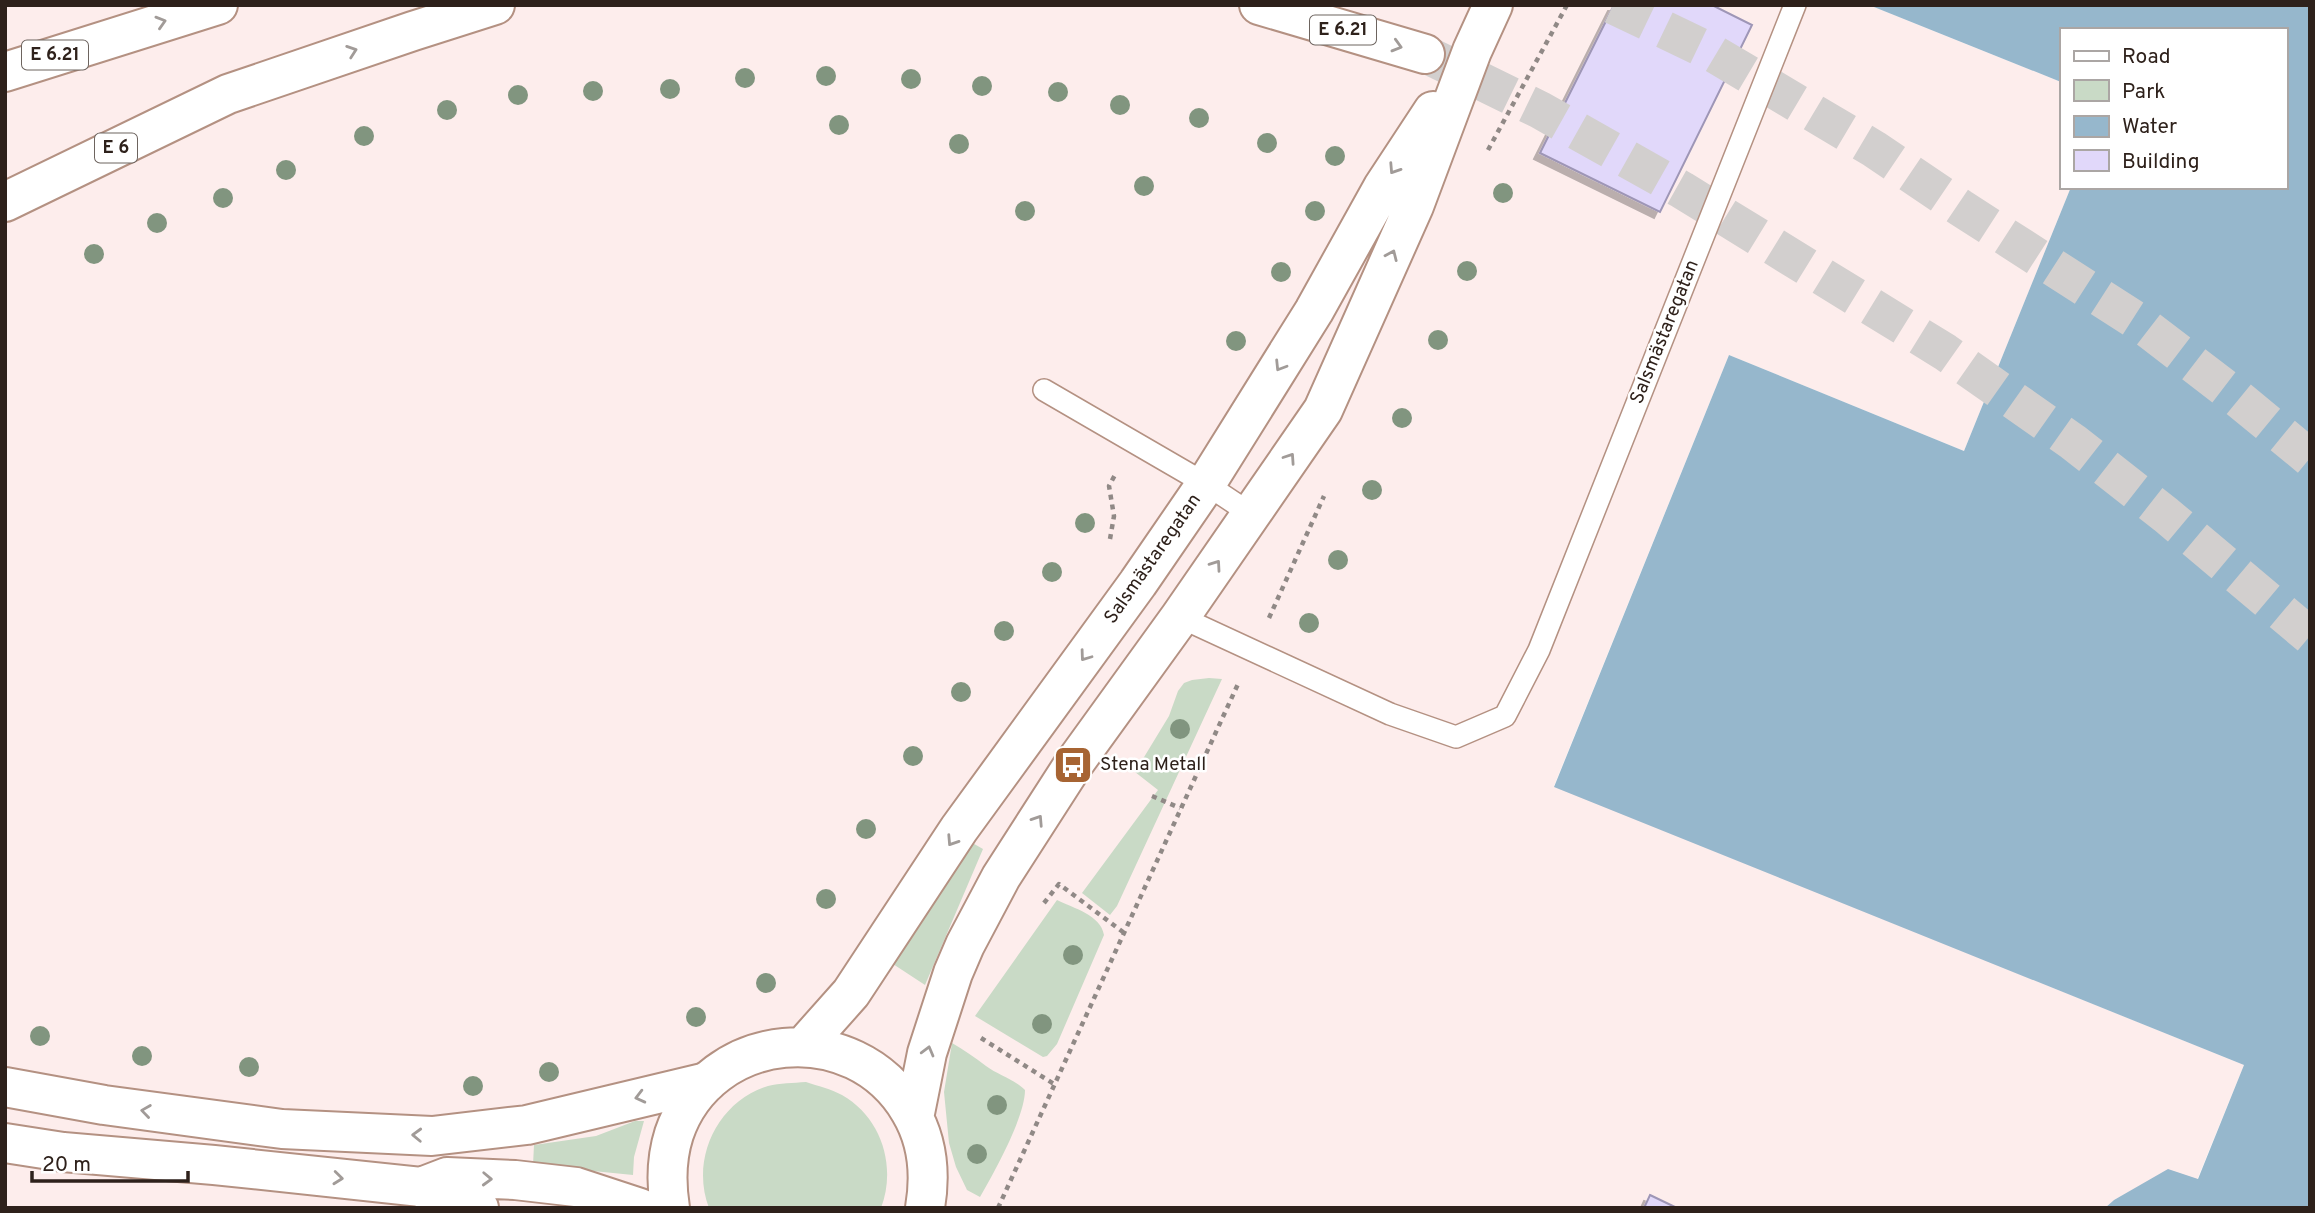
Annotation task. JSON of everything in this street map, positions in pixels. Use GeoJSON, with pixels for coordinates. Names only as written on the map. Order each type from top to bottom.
{"type":"FeatureCollection","features":[{"type":"Feature","properties":{"kind":"main road","name":"E 6.21"},"geometry":{"type":"LineString","coordinates":[[5,72],[218,5]]}},
{"type":"Feature","properties":{"kind":"main road","name":"E 6"},"geometry":{"type":"LineString","coordinates":[[5,202],[228,94],[495,5]]}},
{"type":"Feature","properties":{"kind":"main road","name":"E 6.21"},"geometry":{"type":"LineString","coordinates":[[1260,5],[1425,54]]}},
{"type":"Feature","properties":{"kind":"main road","name":"Salsmästaregatan"},"geometry":{"type":"LineString","coordinates":[[914,1118],[927,1053],[953,973],[964,945],[1000,877],[1073,765],[1180,617],[1323,410],[1414,206],[1472,51],[1493,5]]}},
{"type":"Feature","properties":{"kind":"main road","name":"Salsmästaregatan"},"geometry":{"type":"LineString","coordinates":[[803,1047],[852,993],[959,829],[1138,583],[1206,484],[1314,311],[1383,187],[1472,51]]}},
{"type":"Feature","properties":{"kind":"main road"},"geometry":{"type":"LineString","coordinates":[[5,216],[228,94]]}},
{"type":"Feature","properties":{"kind":"main road"},"geometry":{"type":"LineString","coordinates":[[670,1208],[667,1170],[674,1133],[688,1106],[707,1082],[721,1071],[751,1054],[786,1047],[837,1052],[868,1067],[895,1089],[914,1118],[926,1152],[931,1202]]}},
{"type":"Feature","properties":{"kind":"main road"},"geometry":{"type":"LineString","coordinates":[[5,1087],[132,1109],[282,1129],[432,1136],[527,1125],[707,1082]]}},
{"type":"Feature","properties":{"kind":"main road"},"geometry":{"type":"LineString","coordinates":[[5,1125],[214,1165]]}},
{"type":"Feature","properties":{"kind":"main road"},"geometry":{"type":"LineString","coordinates":[[5,1143],[63,1152],[421,1187],[446,1202],[479,1208]]}},
{"type":"Feature","properties":{"kind":"main road"},"geometry":{"type":"LineString","coordinates":[[421,1187],[447,1177],[515,1180],[576,1187],[640,1208]]}},
{"type":"Feature","properties":{"kind":"lane","name":"Salsmästaregatan"},"geometry":{"type":"LineString","coordinates":[[1180,617],[1390,714],[1456,737],[1505,716],[1539,650],[1795,5]]}},
{"type":"Feature","properties":{"kind":"lane"},"geometry":{"type":"LineString","coordinates":[[1044,390],[1206,484],[1251,514]]}},
{"type":"Feature","properties":{"kind":"path"},"geometry":{"type":"LineString","coordinates":[[1488,151],[1566,5]]}},
{"type":"Feature","properties":{"kind":"path"},"geometry":{"type":"LineString","coordinates":[[998,1208],[1328,488]]}},
{"type":"Feature","properties":{"kind":"path"},"geometry":{"type":"LineString","coordinates":[[1153,796],[1180,808]]}},
{"type":"Feature","properties":{"kind":"path"},"geometry":{"type":"LineString","coordinates":[[1036,913],[1059,884],[1123,932]]}},
{"type":"Feature","properties":{"kind":"shaded area"},"geometry":{"type":"Polygon","coordinates":[[[5,5],[1869,5],[2060,82],[2060,189],[2070,189],[1964,451],[1729,355],[1554,786],[2244,1065],[2197,1180],[2168,1170],[2114,1200],[2105,1208],[5,1208],[5,5]]]}},
{"type":"Feature","properties":{"kind":"green space"},"geometry":{"type":"Polygon","coordinates":[[[1209,678],[1222,679],[1117,906],[1110,915],[1082,893],[1158,790],[1135,772],[1169,716],[1178,691],[1184,683],[1209,678]]]}},
{"type":"Feature","properties":{"kind":"green space"},"geometry":{"type":"Polygon","coordinates":[[[969,841],[983,849],[925,985],[893,964],[969,841]]]}},
{"type":"Feature","properties":{"kind":"green space"},"geometry":{"type":"Polygon","coordinates":[[[1057,900],[1092,917],[1102,928],[1104,935],[1057,1044],[1043,1057],[975,1016],[1057,900]]]}},
{"type":"Feature","properties":{"kind":"green space"},"geometry":{"type":"Polygon","coordinates":[[[952,1043],[1025,1090],[1020,1115],[980,1197],[967,1190],[949,1143],[944,1092],[952,1043]]]}},
{"type":"Feature","properties":{"kind":"green space"},"geometry":{"type":"Polygon","coordinates":[[[806,1082],[829,1089],[856,1104],[876,1129],[886,1160],[886,1192],[881,1208],[709,1208],[703,1170],[706,1152],[722,1118],[735,1104],[768,1086],[806,1082]]]}},
{"type":"Feature","properties":{"kind":"green space"},"geometry":{"type":"Polygon","coordinates":[[[635,1121],[644,1121],[634,1157],[633,1175],[533,1165],[534,1145],[596,1136],[635,1121]]]}},
{"type":"Feature","properties":{"kind":"water"},"geometry":{"type":"Polygon","coordinates":[[[1869,5],[2310,5],[2310,1208],[2105,1208],[2168,1169],[2198,1179],[2244,1065],[1554,787],[1729,355],[1964,451],[2070,189],[2287,189],[2287,28],[2060,28],[2060,82],[1869,5]]]}},
{"type":"Feature","properties":{"kind":"building"},"geometry":{"type":"Polygon","coordinates":[[[1614,5],[1712,5],[1752,25],[1660,212],[1540,153],[1614,5]]]}},
{"type":"Feature","properties":{"kind":"building"},"geometry":{"type":"Polygon","coordinates":[[[1650,1195],[1677,1208],[1644,1208],[1650,1195]]]}},
{"type":"Feature","properties":{"kind":"tunnel"},"geometry":{"type":"LineString","coordinates":[[1613,5],[1711,52],[1874,149],[2140,323],[2310,458]]}},
{"type":"Feature","properties":{"kind":"tunnel"},"geometry":{"type":"LineString","coordinates":[[1425,54],[1540,110],[1682,190],[1945,352],[2073,442],[2166,515],[2310,636]]}},
{"type":"Feature","properties":{"kind":"place","name":"Stena Metall"},"geometry":{"type":"Point","coordinates":[1073,765]}}]}
